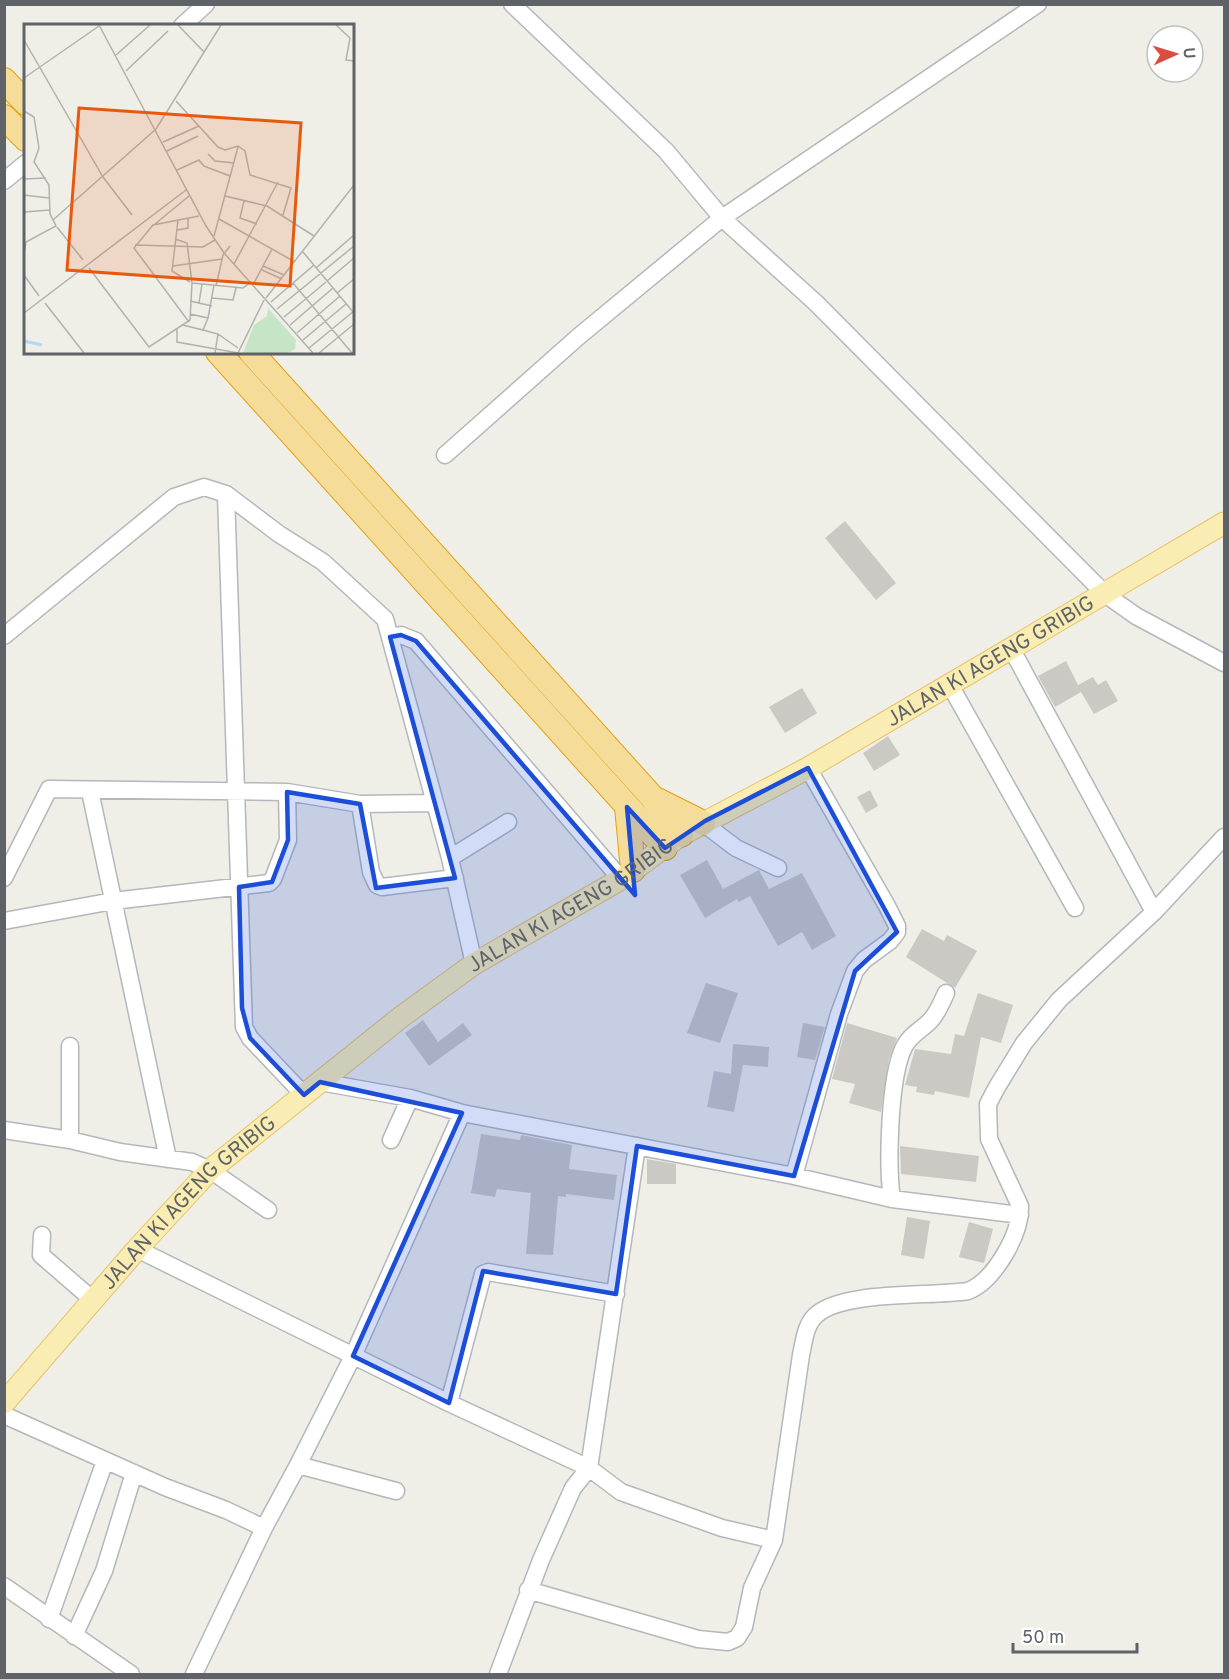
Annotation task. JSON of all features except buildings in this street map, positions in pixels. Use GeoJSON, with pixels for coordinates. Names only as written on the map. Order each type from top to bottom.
{"type":"FeatureCollection","features":[{"type":"Feature","properties":{"kind":"highway"},"geometry":{"type":"LineString","coordinates":[[4,80],[24,101]]}},
{"type":"Feature","properties":{"kind":"highway"},"geometry":{"type":"LineString","coordinates":[[4,117],[24,137]]}},
{"type":"Feature","properties":{"kind":"highway"},"geometry":{"type":"LineString","coordinates":[[220,354],[627,807],[673,842]]}},
{"type":"Feature","properties":{"kind":"highway"},"geometry":{"type":"LineString","coordinates":[[253,354],[652,797],[673,842]]}},
{"type":"Feature","properties":{"kind":"highway"},"geometry":{"type":"LineString","coordinates":[[652,797],[703,823]]}},
{"type":"Feature","properties":{"kind":"highway"},"geometry":{"type":"LineString","coordinates":[[627,807],[627,875]]}},
{"type":"Feature","properties":{"kind":"main road","name":"JALAN KI AGENG GRIBIG"},"geometry":{"type":"LineString","coordinates":[[7,1395],[210,1170],[401,1017],[474,964],[627,875],[703,823],[808,768],[1224,522]]}},
{"type":"Feature","properties":{"kind":"street"},"geometry":{"type":"LineString","coordinates":[[184,24],[206,4]]}},
{"type":"Feature","properties":{"kind":"street"},"geometry":{"type":"LineString","coordinates":[[512,4],[666,151],[722,218],[816,303],[1105,594],[1136,616],[1224,663]]}},
{"type":"Feature","properties":{"kind":"street"},"geometry":{"type":"LineString","coordinates":[[445,455],[579,337],[722,218],[1038,4]]}},
{"type":"Feature","properties":{"kind":"street"},"geometry":{"type":"LineString","coordinates":[[4,181],[24,165]]}},
{"type":"Feature","properties":{"kind":"street"},"geometry":{"type":"LineString","coordinates":[[4,636],[174,497],[204,487],[226,494],[279,534],[323,562],[379,611],[385,619],[450,858],[474,964]]}},
{"type":"Feature","properties":{"kind":"street"},"geometry":{"type":"LineString","coordinates":[[226,494],[244,1027],[250,1038],[312,1089],[410,1098],[462,1113],[794,1176],[892,1199],[1020,1215]]}},
{"type":"Feature","properties":{"kind":"street"},"geometry":{"type":"LineString","coordinates":[[390,637],[401,635],[416,641],[627,875]]}},
{"type":"Feature","properties":{"kind":"street"},"geometry":{"type":"LineString","coordinates":[[1011,648],[1154,912]]}},
{"type":"Feature","properties":{"kind":"street"},"geometry":{"type":"LineString","coordinates":[[950,685],[1075,908]]}},
{"type":"Feature","properties":{"kind":"street"},"geometry":{"type":"LineString","coordinates":[[794,1176],[839,1014],[855,971],[864,960],[896,936],[898,929],[808,768]]}},
{"type":"Feature","properties":{"kind":"street"},"geometry":{"type":"LineString","coordinates":[[4,878],[49,789],[60,787],[90,791],[287,792],[360,804],[435,803]]}},
{"type":"Feature","properties":{"kind":"street"},"geometry":{"type":"LineString","coordinates":[[90,791],[168,1159]]}},
{"type":"Feature","properties":{"kind":"street"},"geometry":{"type":"LineString","coordinates":[[4,921],[114,901],[269,883],[273,879],[288,840],[287,792]]}},
{"type":"Feature","properties":{"kind":"street"},"geometry":{"type":"LineString","coordinates":[[360,804],[371,872],[377,885],[382,887],[455,878]]}},
{"type":"Feature","properties":{"kind":"street"},"geometry":{"type":"LineString","coordinates":[[450,858],[508,822]]}},
{"type":"Feature","properties":{"kind":"street"},"geometry":{"type":"LineString","coordinates":[[703,823],[736,848],[778,868]]}},
{"type":"Feature","properties":{"kind":"street"},"geometry":{"type":"LineString","coordinates":[[528,1590],[698,1639],[728,1642],[741,1633],[752,1588],[774,1540],[801,1355],[808,1325],[814,1317],[842,1302],[957,1293],[976,1288],[992,1274],[1003,1257],[1020,1215],[1020,1206],[989,1138],[988,1104],[1024,1043],[1059,1000],[1154,912],[1224,837]]}},
{"type":"Feature","properties":{"kind":"street"},"geometry":{"type":"LineString","coordinates":[[892,1199],[888,1176],[896,1080],[901,1056],[915,1033],[932,1020],[946,993]]}},
{"type":"Feature","properties":{"kind":"street"},"geometry":{"type":"LineString","coordinates":[[70,1047],[70,1140]]}},
{"type":"Feature","properties":{"kind":"street"},"geometry":{"type":"LineString","coordinates":[[391,1140],[410,1098]]}},
{"type":"Feature","properties":{"kind":"street"},"geometry":{"type":"LineString","coordinates":[[194,1674],[264,1528],[298,1466],[352,1356],[462,1113]]}},
{"type":"Feature","properties":{"kind":"street"},"geometry":{"type":"LineString","coordinates":[[4,1130],[70,1140],[120,1152],[192,1162],[210,1170],[268,1210]]}},
{"type":"Feature","properties":{"kind":"street"},"geometry":{"type":"LineString","coordinates":[[498,1674],[507,1655],[528,1590],[573,1488],[590,1468],[637,1146]]}},
{"type":"Feature","properties":{"kind":"street"},"geometry":{"type":"LineString","coordinates":[[42,1234],[41,1255],[93,1300]]}},
{"type":"Feature","properties":{"kind":"street"},"geometry":{"type":"LineString","coordinates":[[137,1249],[449,1403],[590,1468],[621,1492],[654,1506],[722,1528],[774,1540]]}},
{"type":"Feature","properties":{"kind":"street"},"geometry":{"type":"LineString","coordinates":[[449,1403],[483,1274],[488,1272],[616,1294]]}},
{"type":"Feature","properties":{"kind":"street"},"geometry":{"type":"LineString","coordinates":[[4,1415],[105,1461],[264,1528]]}},
{"type":"Feature","properties":{"kind":"street"},"geometry":{"type":"LineString","coordinates":[[49,1619],[105,1461]]}},
{"type":"Feature","properties":{"kind":"street"},"geometry":{"type":"LineString","coordinates":[[298,1466],[396,1491]]}},
{"type":"Feature","properties":{"kind":"street"},"geometry":{"type":"LineString","coordinates":[[74,1636],[104,1571],[134,1473]]}},
{"type":"Feature","properties":{"kind":"street"},"geometry":{"type":"LineString","coordinates":[[4,1586],[131,1674]]}},
{"type":"Feature","properties":{"kind":"highlighted area"},"geometry":{"type":"Polygon","coordinates":[[[401,635],[416,641],[635,895],[627,807],[665,848],[705,821],[808,768],[897,932],[855,971],[794,1176],[637,1146],[616,1294],[483,1271],[449,1403],[353,1356],[462,1113],[320,1082],[304,1095],[250,1038],[242,1008],[239,887],[272,882],[288,840],[287,792],[360,804],[376,888],[455,878],[390,637],[401,635]]]}}]}
